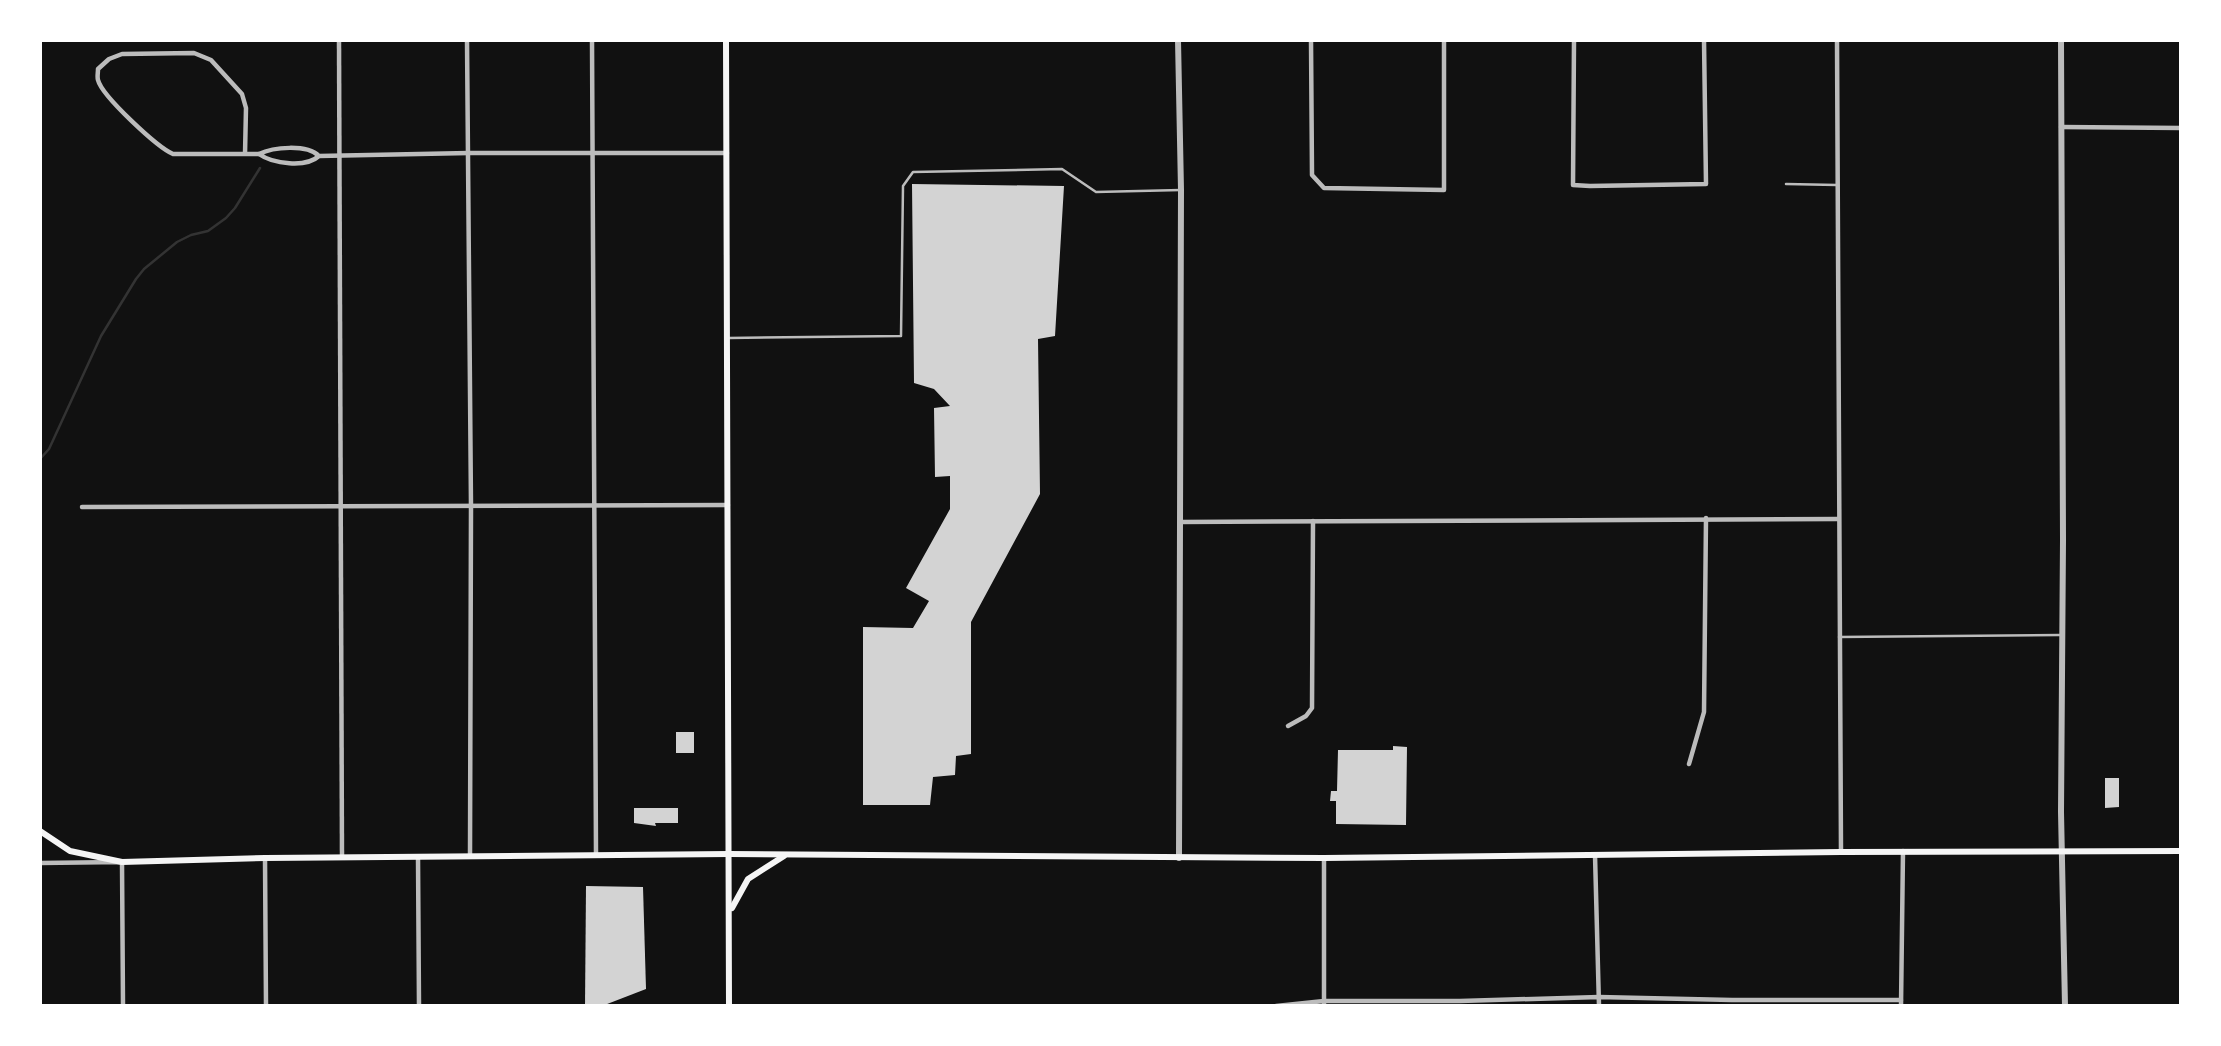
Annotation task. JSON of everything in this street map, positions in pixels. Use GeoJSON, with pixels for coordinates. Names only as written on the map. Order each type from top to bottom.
{"type":"FeatureCollection","features":[{"type":"Feature","properties":{"kind":"main road"},"geometry":{"type":"LineString","coordinates":[[726,40],[731,910],[729,1006]]}},
{"type":"Feature","properties":{"kind":"main road"},"geometry":{"type":"LineString","coordinates":[[40,831],[69,851],[122,862],[265,858],[729,854],[1324,858],[1903,851],[2181,851]]}},
{"type":"Feature","properties":{"kind":"main road"},"geometry":{"type":"LineString","coordinates":[[731,910],[748,879],[785,855]]}},
{"type":"Feature","properties":{"kind":"street"},"geometry":{"type":"LineString","coordinates":[[339,40],[342,858]]}},
{"type":"Feature","properties":{"kind":"street"},"geometry":{"type":"LineString","coordinates":[[467,40],[471,506],[470,857]]}},
{"type":"Feature","properties":{"kind":"street"},"geometry":{"type":"LineString","coordinates":[[592,40],[596,856]]}},
{"type":"Feature","properties":{"kind":"street"},"geometry":{"type":"LineString","coordinates":[[1178,40],[1181,190],[1179,858]]}},
{"type":"Feature","properties":{"kind":"street"},"geometry":{"type":"LineString","coordinates":[[1311,40],[1312,175],[1324,188],[1444,190],[1444,40]]}},
{"type":"Feature","properties":{"kind":"street"},"geometry":{"type":"LineString","coordinates":[[1574,40],[1573,185],[1706,184],[1704,40]]}},
{"type":"Feature","properties":{"kind":"street"},"geometry":{"type":"LineString","coordinates":[[1837,40],[1841,852]]}},
{"type":"Feature","properties":{"kind":"street"},"geometry":{"type":"LineString","coordinates":[[2061,40],[2065,1006]]}},
{"type":"Feature","properties":{"kind":"street"},"geometry":{"type":"LineString","coordinates":[[245,154],[246,108],[242,94],[211,60],[194,53],[122,54],[109,59],[98,69],[98,81],[116,105],[161,149],[173,153],[245,154],[259,154],[269,149],[310,150],[319,156]]}},
{"type":"Feature","properties":{"kind":"street"},"geometry":{"type":"LineString","coordinates":[[2060,127],[2181,128]]}},
{"type":"Feature","properties":{"kind":"street"},"geometry":{"type":"LineString","coordinates":[[259,154],[270,161],[310,163],[319,156],[340,155],[727,153]]}},
{"type":"Feature","properties":{"kind":"street"},"geometry":{"type":"LineString","coordinates":[[82,507],[729,505]]}},
{"type":"Feature","properties":{"kind":"street"},"geometry":{"type":"LineString","coordinates":[[1689,764],[1704,712],[1706,518]]}},
{"type":"Feature","properties":{"kind":"street"},"geometry":{"type":"LineString","coordinates":[[1180,522],[1838,519]]}},
{"type":"Feature","properties":{"kind":"street"},"geometry":{"type":"LineString","coordinates":[[1288,726],[1306,716],[1312,708],[1313,521]]}},
{"type":"Feature","properties":{"kind":"street"},"geometry":{"type":"LineString","coordinates":[[1276,1006],[1324,1003],[1460,1003],[1599,997],[1732,1003],[1901,1003],[1903,851]]}},
{"type":"Feature","properties":{"kind":"street"},"geometry":{"type":"LineString","coordinates":[[1595,855],[1599,1006]]}},
{"type":"Feature","properties":{"kind":"street"},"geometry":{"type":"LineString","coordinates":[[418,857],[419,1006]]}},
{"type":"Feature","properties":{"kind":"street"},"geometry":{"type":"LineString","coordinates":[[265,858],[266,1006]]}},
{"type":"Feature","properties":{"kind":"street"},"geometry":{"type":"LineString","coordinates":[[1324,858],[1324,1003]]}},
{"type":"Feature","properties":{"kind":"street"},"geometry":{"type":"LineString","coordinates":[[40,863],[122,862],[123,1006]]}},
{"type":"Feature","properties":{"kind":"lane"},"geometry":{"type":"LineString","coordinates":[[728,338],[901,336],[903,186],[912,172],[1062,169],[1097,192],[1181,190]]}},
{"type":"Feature","properties":{"kind":"lane"},"geometry":{"type":"LineString","coordinates":[[1786,184],[1837,185]]}},
{"type":"Feature","properties":{"kind":"lane"},"geometry":{"type":"LineString","coordinates":[[1839,637],[2063,635]]}},
{"type":"Feature","properties":{"kind":"building"},"geometry":{"type":"Polygon","coordinates":[[[912,184],[1064,186],[1055,336],[1038,339],[1040,494],[971,622],[971,754],[956,756],[955,775],[933,777],[930,805],[863,805],[863,627],[913,628],[929,601],[906,588],[950,509],[950,476],[935,477],[934,408],[950,406],[934,389],[914,383],[912,184]]]}},
{"type":"Feature","properties":{"kind":"building"},"geometry":{"type":"Polygon","coordinates":[[[676,732],[694,732],[694,753],[676,753],[676,732]]]}},
{"type":"Feature","properties":{"kind":"building"},"geometry":{"type":"Polygon","coordinates":[[[1393,746],[1407,747],[1406,825],[1336,824],[1336,801],[1330,801],[1331,791],[1337,791],[1338,750],[1393,750],[1393,746]]]}},
{"type":"Feature","properties":{"kind":"building"},"geometry":{"type":"Polygon","coordinates":[[[2105,778],[2119,778],[2119,807],[2105,808],[2105,778]]]}},
{"type":"Feature","properties":{"kind":"building"},"geometry":{"type":"Polygon","coordinates":[[[634,808],[678,808],[678,823],[655,823],[656,826],[634,823],[634,808]]]}},
{"type":"Feature","properties":{"kind":"building"},"geometry":{"type":"Polygon","coordinates":[[[586,886],[643,887],[646,989],[602,1006],[585,1006],[586,886]]]}},
{"type":"Feature","properties":{"kind":"waterway"},"geometry":{"type":"LineString","coordinates":[[40,459],[49,449],[101,336],[136,279],[177,242],[208,231],[226,218],[260,168]]}}]}
